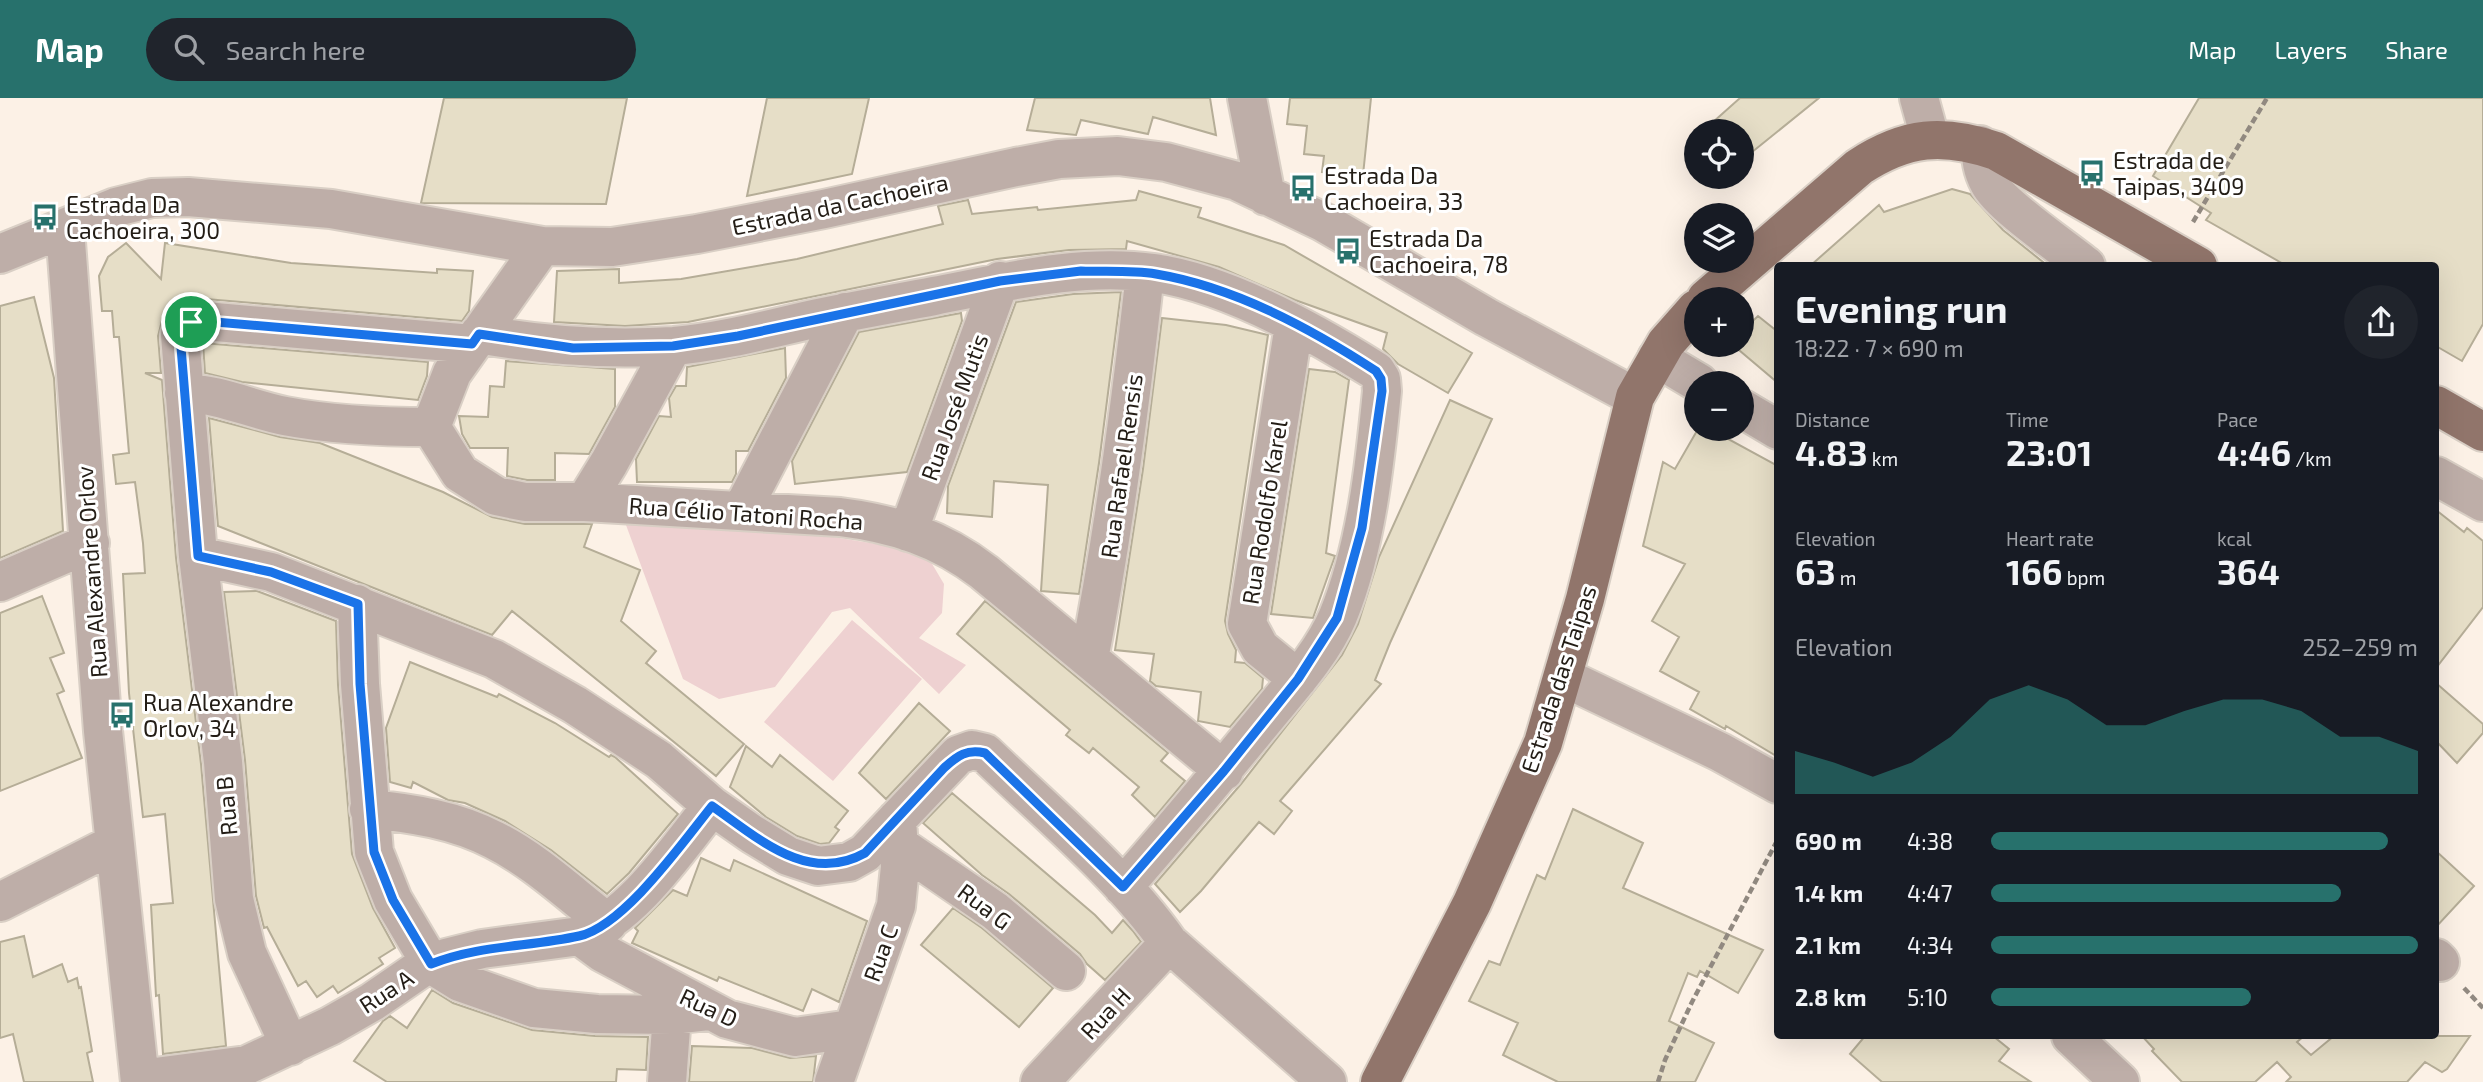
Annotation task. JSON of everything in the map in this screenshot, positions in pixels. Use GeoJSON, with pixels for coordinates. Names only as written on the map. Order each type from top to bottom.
{"type":"FeatureCollection","features":[{"type":"Feature","properties":{"kind":"main road"},"geometry":{"type":"LineString","coordinates":[[1720,287],[1859,167],[1887,151],[1930,138],[1948,138],[1980,145],[2038,173],[2186,259]]}},
{"type":"Feature","properties":{"kind":"main road","name":"Estrada das Taipas"},"geometry":{"type":"LineString","coordinates":[[1380,1082],[1472,903],[1543,743],[1563,677],[1635,397],[1666,343],[1684,323]]}},
{"type":"Feature","properties":{"kind":"main road"},"geometry":{"type":"LineString","coordinates":[[2439,407],[2483,432]]}},
{"type":"Feature","properties":{"kind":"street"},"geometry":{"type":"LineString","coordinates":[[1247,98],[1266,196]]}},
{"type":"Feature","properties":{"kind":"street"},"geometry":{"type":"LineString","coordinates":[[1919,98],[1930,138]]}},
{"type":"Feature","properties":{"kind":"street"},"geometry":{"type":"LineString","coordinates":[[1980,145],[1981,166],[1990,185],[2011,206],[2081,262]]}},
{"type":"Feature","properties":{"kind":"street","name":"Estrada da Cachoeira"},"geometry":{"type":"LineString","coordinates":[[0,254],[116,207],[152,198],[212,197],[331,209],[541,246],[612,247],[649,243],[824,209],[970,176],[1090,156],[1143,158],[1237,181],[1323,222],[1486,317],[1635,397]]}},
{"type":"Feature","properties":{"kind":"street","name":"Rua Alexandre Orlov"},"geometry":{"type":"LineString","coordinates":[[65,229],[114,844],[124,914],[140,1080]]}},
{"type":"Feature","properties":{"kind":"street"},"geometry":{"type":"LineString","coordinates":[[184,393],[204,393],[284,416],[329,422],[431,427],[446,386],[541,246]]}},
{"type":"Feature","properties":{"kind":"street"},"geometry":{"type":"LineString","coordinates":[[476,339],[573,348],[673,346],[738,336],[1000,281],[1081,271],[1145,273],[1189,282],[1245,300],[1321,337],[1376,371],[1381,379],[1382,391],[1367,501],[1346,592],[1337,618],[1298,679],[1224,771],[1123,887]]}},
{"type":"Feature","properties":{"kind":"street","name":"Rua Rafael Rensis"},"geometry":{"type":"LineString","coordinates":[[1089,659],[1109,557],[1145,273]]}},
{"type":"Feature","properties":{"kind":"street","name":"Rua José Mutis"},"geometry":{"type":"LineString","coordinates":[[908,532],[1000,281]]}},
{"type":"Feature","properties":{"kind":"street"},"geometry":{"type":"LineString","coordinates":[[742,510],[845,312]]}},
{"type":"Feature","properties":{"kind":"street","name":"Rua B"},"geometry":{"type":"LineString","coordinates":[[290,1046],[266,998],[239,927],[223,762],[198,556],[180,335],[184,324],[196,321],[476,339]]}},
{"type":"Feature","properties":{"kind":"street","name":"Rua Rodolfo Karel"},"geometry":{"type":"LineString","coordinates":[[1294,325],[1247,624],[1260,648],[1298,679]]}},
{"type":"Feature","properties":{"kind":"street"},"geometry":{"type":"LineString","coordinates":[[585,502],[673,346]]}},
{"type":"Feature","properties":{"kind":"street"},"geometry":{"type":"LineString","coordinates":[[1657,358],[1684,374]]}},
{"type":"Feature","properties":{"kind":"street"},"geometry":{"type":"LineString","coordinates":[[1754,416],[1774,428]]}},
{"type":"Feature","properties":{"kind":"street","name":"Rua Célio Tatoni Rocha"},"geometry":{"type":"LineString","coordinates":[[431,427],[460,473],[496,496],[525,502],[585,502],[742,510],[853,519],[908,532],[956,551],[1224,771]]}},
{"type":"Feature","properties":{"kind":"street"},"geometry":{"type":"LineString","coordinates":[[2439,478],[2483,502]]}},
{"type":"Feature","properties":{"kind":"street"},"geometry":{"type":"LineString","coordinates":[[0,582],[90,543]]}},
{"type":"Feature","properties":{"kind":"street"},"geometry":{"type":"LineString","coordinates":[[198,556],[271,572],[494,659],[564,698],[659,760],[712,806],[752,834],[788,856],[818,866],[849,862],[898,833],[958,755],[972,750],[985,753],[1123,887],[1150,916],[1169,943],[1327,1082]]}},
{"type":"Feature","properties":{"kind":"street"},"geometry":{"type":"LineString","coordinates":[[358,604],[369,809],[374,852],[393,900],[431,964],[471,986],[534,1008],[597,1014],[690,1013],[667,1082]]}},
{"type":"Feature","properties":{"kind":"street"},"geometry":{"type":"LineString","coordinates":[[1563,677],[1720,752],[1774,782]]}},
{"type":"Feature","properties":{"kind":"street"},"geometry":{"type":"LineString","coordinates":[[594,929],[669,860],[712,806]]}},
{"type":"Feature","properties":{"kind":"street","name":"Rua D"},"geometry":{"type":"LineString","coordinates":[[369,809],[428,816],[493,839],[531,862],[594,929],[603,953],[690,1013],[795,1037],[851,1029]]}},
{"type":"Feature","properties":{"kind":"street","name":"Rua G"},"geometry":{"type":"LineString","coordinates":[[898,833],[1066,971]]}},
{"type":"Feature","properties":{"kind":"street","name":"Rua C"},"geometry":{"type":"LineString","coordinates":[[834,1082],[851,1029],[890,928],[900,882],[898,833]]}},
{"type":"Feature","properties":{"kind":"street"},"geometry":{"type":"LineString","coordinates":[[0,902],[114,844]]}},
{"type":"Feature","properties":{"kind":"street","name":"Rua A"},"geometry":{"type":"LineString","coordinates":[[140,1080],[247,1065],[290,1046],[372,1002],[419,969],[431,964],[482,949],[594,929]]}},
{"type":"Feature","properties":{"kind":"street","name":"Rua H"},"geometry":{"type":"LineString","coordinates":[[1040,1082],[1169,943]]}},
{"type":"Feature","properties":{"kind":"street"},"geometry":{"type":"LineString","coordinates":[[2074,1039],[2120,1082]]}},
{"type":"Feature","properties":{"kind":"street"},"geometry":{"type":"LineString","coordinates":[[195,1072],[234,1082]]}},
{"type":"Feature","properties":{"kind":"path"},"geometry":{"type":"LineString","coordinates":[[2186,259],[2267,98]]}},
{"type":"Feature","properties":{"kind":"path"},"geometry":{"type":"LineString","coordinates":[[1658,1082],[1665,1060],[1692,1002],[1774,847]]}},
{"type":"Feature","properties":{"kind":"shaded area"},"geometry":{"type":"Polygon","coordinates":[[[626,525],[766,526],[925,552],[944,584],[942,613],[919,638],[966,665],[939,694],[850,608],[832,612],[775,687],[719,699],[683,679],[626,525]]]}},
{"type":"Feature","properties":{"kind":"shaded area"},"geometry":{"type":"Polygon","coordinates":[[[852,620],[922,679],[833,781],[764,722],[852,620]]]}},
{"type":"Feature","properties":{"kind":"building"},"geometry":{"type":"Polygon","coordinates":[[[444,98],[627,98],[606,204],[421,203],[444,98]]]}},
{"type":"Feature","properties":{"kind":"building"},"geometry":{"type":"Polygon","coordinates":[[[767,98],[869,98],[852,174],[747,196],[767,98]]]}},
{"type":"Feature","properties":{"kind":"building"},"geometry":{"type":"Polygon","coordinates":[[[1035,98],[1210,98],[1216,135],[1153,117],[1148,134],[1081,120],[1076,135],[1027,130],[1035,98]]]}},
{"type":"Feature","properties":{"kind":"building"},"geometry":{"type":"Polygon","coordinates":[[[1290,98],[1371,98],[1363,175],[1322,172],[1324,156],[1304,154],[1307,126],[1287,124],[1290,98]]]}},
{"type":"Feature","properties":{"kind":"building"},"geometry":{"type":"Polygon","coordinates":[[[1740,98],[1819,98],[1754,150],[1754,119],[1716,119],[1740,98]]]}},
{"type":"Feature","properties":{"kind":"building"},"geometry":{"type":"Polygon","coordinates":[[[2199,98],[2483,98],[2483,324],[2462,361],[2439,348],[2439,262],[2280,262],[2206,220],[2211,213],[2153,176],[2199,98]]]}},
{"type":"Feature","properties":{"kind":"building"},"geometry":{"type":"Polygon","coordinates":[[[1952,189],[1970,194],[2003,230],[2043,262],[1815,262],[1879,205],[1884,212],[1952,189]]]}},
{"type":"Feature","properties":{"kind":"building"},"geometry":{"type":"Polygon","coordinates":[[[1139,191],[1201,208],[1198,217],[1284,245],[1472,353],[1448,393],[1398,364],[1383,349],[1387,333],[1295,300],[1219,267],[1127,241],[1126,249],[1069,250],[997,259],[688,322],[625,326],[554,322],[557,271],[619,269],[619,283],[681,279],[797,259],[943,224],[938,206],[968,200],[972,214],[1136,200],[1139,191]]]}},
{"type":"Feature","properties":{"kind":"building"},"geometry":{"type":"Polygon","coordinates":[[[126,243],[161,279],[165,243],[291,263],[437,273],[437,269],[473,271],[469,311],[462,321],[206,299],[180,303],[170,308],[163,317],[158,336],[161,373],[145,373],[162,380],[176,558],[201,764],[226,1046],[163,1054],[159,995],[156,996],[151,905],[173,903],[165,814],[143,817],[129,693],[123,574],[145,573],[143,543],[135,482],[116,484],[113,455],[129,453],[119,337],[114,337],[112,311],[102,311],[99,276],[108,257],[126,243]]]}},
{"type":"Feature","properties":{"kind":"building"},"geometry":{"type":"Polygon","coordinates":[[[1121,292],[1079,594],[1041,591],[1048,485],[994,481],[992,517],[947,513],[948,486],[1016,302],[1073,294],[1121,292]]]}},
{"type":"Feature","properties":{"kind":"building"},"geometry":{"type":"Polygon","coordinates":[[[34,297],[54,378],[63,531],[0,558],[0,306],[34,297]]]}},
{"type":"Feature","properties":{"kind":"building"},"geometry":{"type":"Polygon","coordinates":[[[961,313],[962,321],[907,472],[795,484],[792,461],[859,332],[961,313]]]}},
{"type":"Feature","properties":{"kind":"building"},"geometry":{"type":"Polygon","coordinates":[[[1758,316],[1774,329],[1774,380],[1747,357],[1754,357],[1754,320],[1758,316]]]}},
{"type":"Feature","properties":{"kind":"building"},"geometry":{"type":"Polygon","coordinates":[[[1162,318],[1226,325],[1268,335],[1225,621],[1236,650],[1235,662],[1245,663],[1263,678],[1262,689],[1230,727],[1198,721],[1201,692],[1156,686],[1150,681],[1154,654],[1115,650],[1143,469],[1162,318]]]}},
{"type":"Feature","properties":{"kind":"building"},"geometry":{"type":"Polygon","coordinates":[[[203,343],[428,362],[427,376],[418,400],[242,382],[205,373],[203,343]]]}},
{"type":"Feature","properties":{"kind":"building"},"geometry":{"type":"Polygon","coordinates":[[[785,348],[786,378],[748,451],[736,451],[736,474],[732,482],[637,482],[636,459],[659,416],[671,417],[669,398],[676,386],[686,386],[687,367],[785,348]]]}},
{"type":"Feature","properties":{"kind":"building"},"geometry":{"type":"Polygon","coordinates":[[[506,361],[615,369],[615,407],[589,454],[555,453],[555,480],[527,480],[507,476],[508,448],[470,448],[462,434],[459,416],[488,417],[490,386],[504,387],[506,361]]]}},
{"type":"Feature","properties":{"kind":"building"},"geometry":{"type":"Polygon","coordinates":[[[1309,369],[1335,372],[1349,380],[1326,553],[1335,556],[1313,618],[1271,614],[1309,369]]]}},
{"type":"Feature","properties":{"kind":"building"},"geometry":{"type":"Polygon","coordinates":[[[1450,400],[1492,419],[1390,643],[1375,680],[1381,684],[1280,801],[1292,811],[1274,834],[1259,822],[1180,912],[1155,884],[1241,784],[1342,655],[1358,624],[1379,557],[1450,400]]]}},
{"type":"Feature","properties":{"kind":"building"},"geometry":{"type":"Polygon","coordinates":[[[209,418],[280,437],[320,443],[443,492],[492,517],[525,524],[592,524],[584,547],[640,570],[621,621],[656,651],[646,663],[744,744],[716,776],[512,611],[492,635],[218,526],[209,418]]]}},
{"type":"Feature","properties":{"kind":"building"},"geometry":{"type":"Polygon","coordinates":[[[1691,441],[1732,441],[1774,464],[1774,755],[1726,726],[1725,729],[1690,709],[1699,692],[1660,671],[1679,637],[1652,621],[1685,564],[1643,546],[1663,462],[1675,469],[1691,441]]]}},
{"type":"Feature","properties":{"kind":"building"},"geometry":{"type":"Polygon","coordinates":[[[2439,512],[2464,532],[2467,528],[2483,541],[2483,607],[2439,664],[2439,512]]]}},
{"type":"Feature","properties":{"kind":"building"},"geometry":{"type":"Polygon","coordinates":[[[257,591],[336,621],[338,685],[352,854],[373,908],[395,948],[379,958],[383,964],[338,993],[333,986],[317,997],[306,981],[298,986],[267,927],[264,928],[256,896],[245,760],[224,592],[257,591]]]}},
{"type":"Feature","properties":{"kind":"building"},"geometry":{"type":"Polygon","coordinates":[[[42,596],[64,653],[50,658],[64,691],[57,694],[82,758],[0,791],[0,613],[42,596]]]}},
{"type":"Feature","properties":{"kind":"building"},"geometry":{"type":"Polygon","coordinates":[[[985,601],[1168,753],[1161,761],[1185,781],[1155,817],[1132,795],[1139,787],[1093,748],[1089,753],[1066,735],[1070,730],[957,634],[985,601]]]}},
{"type":"Feature","properties":{"kind":"building"},"geometry":{"type":"Polygon","coordinates":[[[410,662],[497,697],[499,694],[555,723],[609,757],[615,757],[678,814],[629,873],[607,894],[551,850],[505,821],[465,803],[448,800],[413,782],[411,788],[390,782],[386,728],[410,662]]]}},
{"type":"Feature","properties":{"kind":"building"},"geometry":{"type":"Polygon","coordinates":[[[2439,686],[2483,724],[2483,733],[2457,763],[2439,744],[2439,686]]]}},
{"type":"Feature","properties":{"kind":"building"},"geometry":{"type":"Polygon","coordinates":[[[919,703],[950,731],[886,799],[859,773],[919,703]]]}},
{"type":"Feature","properties":{"kind":"building"},"geometry":{"type":"Polygon","coordinates":[[[746,746],[772,767],[780,755],[848,811],[835,827],[839,830],[829,843],[820,844],[797,836],[766,817],[730,787],[746,746]]]}},
{"type":"Feature","properties":{"kind":"building"},"geometry":{"type":"Polygon","coordinates":[[[952,793],[1095,915],[1112,933],[1123,920],[1133,931],[1141,942],[1105,980],[1080,954],[1009,894],[982,875],[923,823],[952,793]]]}},
{"type":"Feature","properties":{"kind":"building"},"geometry":{"type":"Polygon","coordinates":[[[1573,809],[1643,843],[1623,888],[1763,950],[1738,993],[1700,971],[1697,977],[1688,973],[1669,1021],[1714,1043],[1695,1082],[1558,1082],[1503,1055],[1518,1023],[1469,1001],[1489,961],[1500,965],[1537,875],[1545,879],[1573,809]]]}},
{"type":"Feature","properties":{"kind":"building"},"geometry":{"type":"Polygon","coordinates":[[[2439,854],[2474,886],[2439,924],[2439,854]]]}},
{"type":"Feature","properties":{"kind":"building"},"geometry":{"type":"Polygon","coordinates":[[[701,858],[730,871],[734,860],[867,921],[839,1002],[812,989],[803,1011],[719,977],[717,981],[632,943],[638,931],[635,928],[673,890],[687,896],[701,858]]]}},
{"type":"Feature","properties":{"kind":"building"},"geometry":{"type":"Polygon","coordinates":[[[953,908],[982,928],[1053,988],[1019,1027],[921,945],[953,908]]]}},
{"type":"Feature","properties":{"kind":"building"},"geometry":{"type":"Polygon","coordinates":[[[24,936],[33,977],[62,964],[68,982],[77,978],[79,988],[81,987],[92,1051],[87,1053],[93,1082],[24,1082],[13,1034],[0,1038],[0,942],[24,936]]]}},
{"type":"Feature","properties":{"kind":"building"},"geometry":{"type":"Polygon","coordinates":[[[432,990],[453,1003],[532,1030],[595,1036],[648,1037],[646,1070],[617,1069],[616,1082],[387,1082],[354,1061],[383,1021],[390,1016],[407,1028],[432,990]]]}},
{"type":"Feature","properties":{"kind":"building"},"geometry":{"type":"Polygon","coordinates":[[[2439,1036],[2470,1036],[2447,1069],[2442,1072],[2425,1062],[2407,1082],[2286,1082],[2291,1077],[2277,1062],[2255,1082],[2182,1082],[2152,1051],[2154,1049],[2145,1039],[2300,1039],[2297,1042],[2311,1055],[2330,1039],[2439,1039],[2439,1036]]]}},
{"type":"Feature","properties":{"kind":"building"},"geometry":{"type":"Polygon","coordinates":[[[1862,1039],[1997,1039],[2009,1049],[1999,1061],[2031,1082],[1882,1082],[1850,1054],[1862,1039]]]}},
{"type":"Feature","properties":{"kind":"building"},"geometry":{"type":"Polygon","coordinates":[[[692,1046],[752,1048],[790,1058],[816,1056],[813,1082],[689,1082],[692,1046]]]}},
{"type":"Feature","properties":{"kind":"place","name":"Estrada de Taipas, 3409"},"geometry":{"type":"Point","coordinates":[2092,173]}},
{"type":"Feature","properties":{"kind":"place","name":"Estrada Da Cachoeira, 33"},"geometry":{"type":"Point","coordinates":[1303,188]}},
{"type":"Feature","properties":{"kind":"place","name":"Estrada Da Cachoeira, 300"},"geometry":{"type":"Point","coordinates":[45,217]}},
{"type":"Feature","properties":{"kind":"place","name":"Estrada Da Cachoeira, 78"},"geometry":{"type":"Point","coordinates":[1348,251]}},
{"type":"Feature","properties":{"kind":"place","name":"Rua Alexandre Orlov, 34"},"geometry":{"type":"Point","coordinates":[122,715]}},
{"type":"Feature","properties":{"kind":"route"},"geometry":{"type":"LineString","coordinates":[[1081,271],[1155,273],[1245,300],[1321,337],[1376,371],[1381,379],[1382,391],[1362,528],[1337,618],[1298,679],[1224,771],[1123,887],[985,753],[972,750],[958,755],[865,853],[849,862],[818,866],[788,856],[712,806],[669,860],[608,923],[580,936],[482,949],[431,964],[393,900],[374,852],[360,684],[358,604],[271,572],[198,556],[180,335],[184,324],[191,322],[472,344],[479,334],[573,348],[673,346],[738,336],[1000,281],[1081,271]]}}]}
